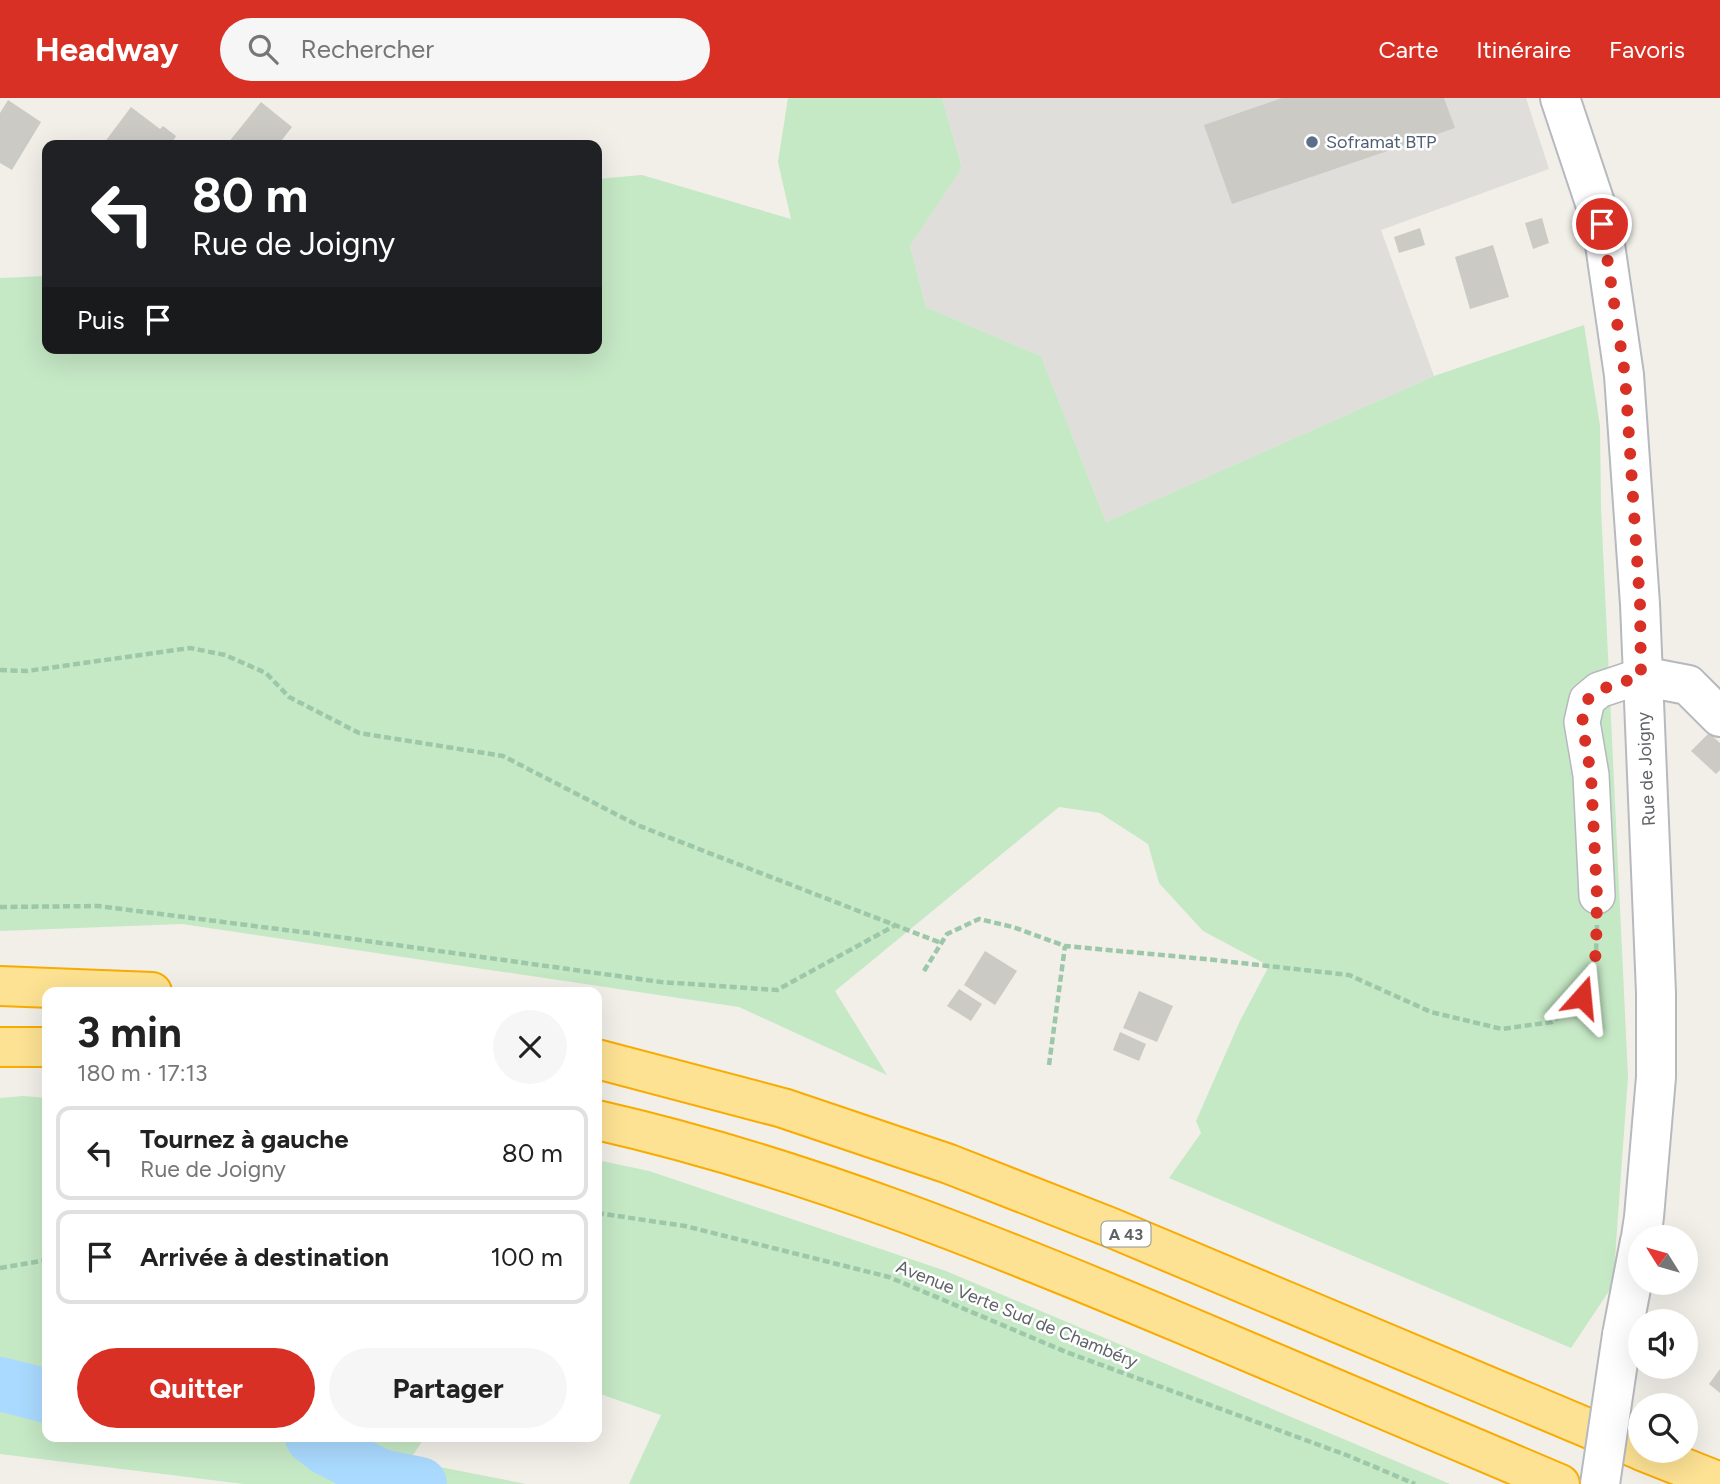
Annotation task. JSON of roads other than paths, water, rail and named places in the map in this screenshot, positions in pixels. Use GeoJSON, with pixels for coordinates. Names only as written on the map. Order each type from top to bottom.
{"type":"FeatureCollection","features":[{"type":"Feature","properties":{"kind":"highway"},"geometry":{"type":"LineString","coordinates":[[0,986],[42,988]]}},
{"type":"Feature","properties":{"kind":"highway"},"geometry":{"type":"LineString","coordinates":[[0,1046],[42,1047]]}},
{"type":"Feature","properties":{"kind":"highway","name":"A 43"},"geometry":{"type":"LineString","coordinates":[[602,1060],[783,1108],[949,1164],[1112,1228],[1628,1445]]}},
{"type":"Feature","properties":{"kind":"highway"},"geometry":{"type":"LineString","coordinates":[[602,1121],[747,1159],[925,1219],[1100,1289],[1559,1484]]}},
{"type":"Feature","properties":{"kind":"highway","name":"A 43"},"geometry":{"type":"LineString","coordinates":[[1673,1463],[1720,1482]]}},
{"type":"Feature","properties":{"kind":"main road","name":"Rue de Joigny"},"geometry":{"type":"LineString","coordinates":[[1560,98],[1602,224],[1625,375],[1640,604],[1656,993],[1656,1077],[1643,1225]]}},
{"type":"Feature","properties":{"kind":"main road"},"geometry":{"type":"LineString","coordinates":[[1641,676],[1688,685],[1720,717]]}},
{"type":"Feature","properties":{"kind":"main road","name":"Rue de Joigny"},"geometry":{"type":"LineString","coordinates":[[1600,1484],[1630,1295]]}},
{"type":"Feature","properties":{"kind":"street"},"geometry":{"type":"LineString","coordinates":[[1597,896],[1591,775],[1582,722],[1587,700],[1599,690],[1641,676]]}},
{"type":"Feature","properties":{"kind":"waterway"},"geometry":{"type":"LineString","coordinates":[[0,1384],[42,1395]]}},
{"type":"Feature","properties":{"kind":"waterway"},"geometry":{"type":"LineString","coordinates":[[318,1442],[380,1476],[420,1484]]}},
{"type":"Feature","properties":{"kind":"place","name":"Soframat BTP"},"geometry":{"type":"Point","coordinates":[1312,142]}}]}
